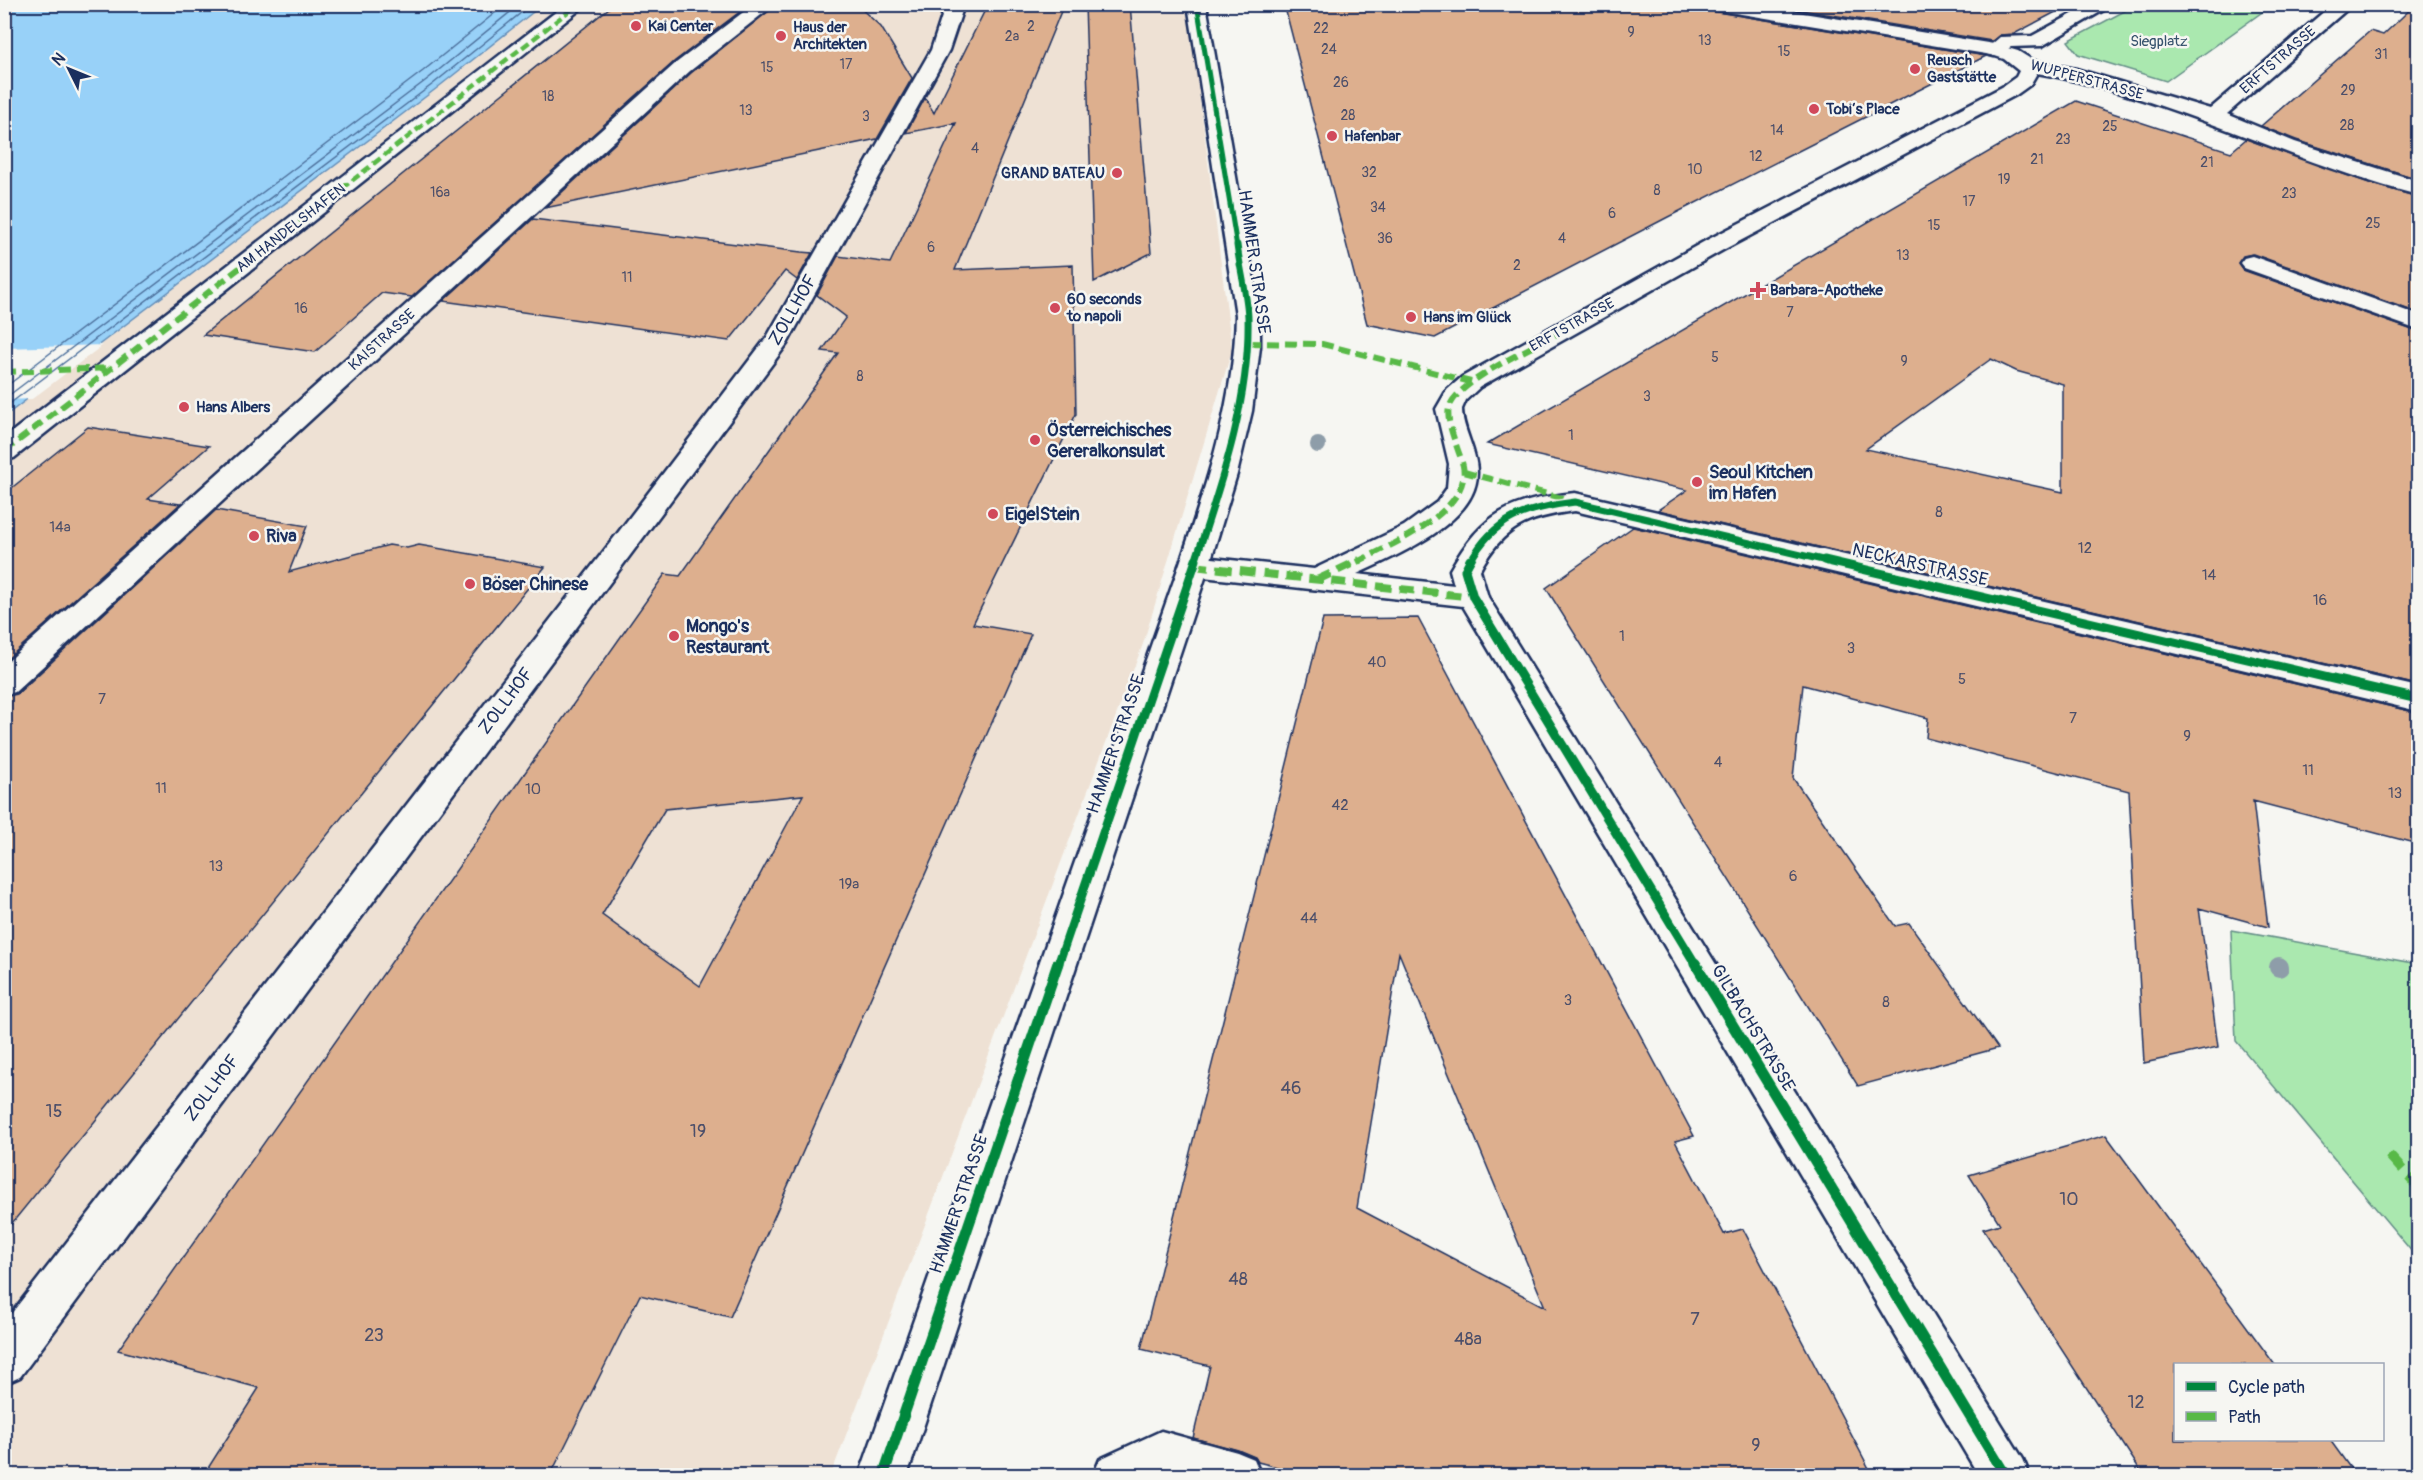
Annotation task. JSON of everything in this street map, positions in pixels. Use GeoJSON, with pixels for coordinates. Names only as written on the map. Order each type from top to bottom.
{"type":"FeatureCollection","features":[{"type":"Feature","properties":{"kind":"street","name":"AM HANDELSHAFEN"},"geometry":{"type":"LineString","coordinates":[[4,452],[578,4]]}},
{"type":"Feature","properties":{"kind":"street","name":"KAISTRASSE"},"geometry":{"type":"LineString","coordinates":[[4,684],[683,67],[766,4]]}},
{"type":"Feature","properties":{"kind":"street","name":"HAMMER STRASSE"},"geometry":{"type":"LineString","coordinates":[[883,1476],[1194,566],[1236,427],[1246,379],[1249,343],[1248,315],[1197,4]]}},
{"type":"Feature","properties":{"kind":"street","name":"WUPPERSTRASSE"},"geometry":{"type":"LineString","coordinates":[[1711,4],[1994,50],[2011,55],[2028,66],[2069,73],[2213,116],[2288,146],[2418,188]]}},
{"type":"Feature","properties":{"kind":"street"},"geometry":{"type":"LineString","coordinates":[[1994,50],[2007,40],[2035,42],[2105,4]]}},
{"type":"Feature","properties":{"kind":"street","name":"ERFTSTRASSE"},"geometry":{"type":"LineString","coordinates":[[2213,116],[2344,4]]}},
{"type":"Feature","properties":{"kind":"street","name":"ZOLLHOF"},"geometry":{"type":"LineString","coordinates":[[4,1361],[778,339],[940,50],[954,6]]}},
{"type":"Feature","properties":{"kind":"street","name":"ERFTSTRASSE"},"geometry":{"type":"LineString","coordinates":[[1317,580],[1396,543],[1431,522],[1457,497],[1464,484],[1464,472],[1449,408],[1457,393],[1471,382],[1715,245],[2009,91],[2027,78],[2030,73],[2028,66]]}},
{"type":"Feature","properties":{"kind":"street"},"geometry":{"type":"LineString","coordinates":[[2252,263],[2418,323]]}},
{"type":"Feature","properties":{"kind":"street","name":"NECKARSTRASSE"},"geometry":{"type":"LineString","coordinates":[[1473,597],[1465,570],[1476,548],[1493,528],[1513,516],[1544,505],[1575,502],[2418,699]]}},
{"type":"Feature","properties":{"kind":"street"},"geometry":{"type":"LineString","coordinates":[[1194,566],[1473,597]]}},
{"type":"Feature","properties":{"kind":"street","name":"GILBACHSTRASSE"},"geometry":{"type":"LineString","coordinates":[[1473,597],[2006,1476]]}},
{"type":"Feature","properties":{"kind":"street"},"geometry":{"type":"LineString","coordinates":[[1117,1476],[1161,1455],[1237,1476]]}},
{"type":"Feature","properties":{"kind":"shaded area"},"geometry":{"type":"Polygon","coordinates":[[[5,5],[1188,5],[1232,350],[1143,644],[831,1475],[5,1476],[5,5]]]}},
{"type":"Feature","properties":{"kind":"green space","name":"Siegplatz"},"geometry":{"type":"Polygon","coordinates":[[[2136,5],[2272,5],[2166,81],[2078,54],[2068,41],[2136,5]]]}},
{"type":"Feature","properties":{"kind":"green space"},"geometry":{"type":"Polygon","coordinates":[[[2231,930],[2418,964],[2418,1259],[2236,1041],[2231,930]]]}},
{"type":"Feature","properties":{"kind":"water"},"geometry":{"type":"Polygon","coordinates":[[[5,5],[542,5],[437,88],[5,416],[5,5]]]}},
{"type":"Feature","properties":{"kind":"pier"},"geometry":{"type":"Polygon","coordinates":[[[103,345],[32,399],[5,400],[5,348],[103,345]]]}},
{"type":"Feature","properties":{"kind":"building"},"geometry":{"type":"Polygon","coordinates":[[[614,4],[750,4],[675,61],[412,297],[382,293],[315,352],[203,335],[614,4]]]}},
{"type":"Feature","properties":{"kind":"building"},"geometry":{"type":"Polygon","coordinates":[[[777,4],[856,4],[881,27],[912,78],[877,139],[545,208],[691,73],[777,4]]]}},
{"type":"Feature","properties":{"kind":"building"},"geometry":{"type":"Polygon","coordinates":[[[988,4],[1064,4],[955,270],[1073,265],[1076,414],[973,624],[1031,634],[730,1317],[640,1295],[550,1476],[203,1476],[259,1388],[118,1350],[665,574],[680,576],[838,353],[822,351],[846,317],[817,295],[838,256],[890,263],[956,123],[906,133],[925,98],[934,113],[988,4]],[[803,795],[665,809],[602,915],[700,986],[803,795]]]}},
{"type":"Feature","properties":{"kind":"building","name":"GRAND BATEAU"},"geometry":{"type":"Polygon","coordinates":[[[1085,4],[1130,4],[1151,253],[1094,282],[1085,4]]]}},
{"type":"Feature","properties":{"kind":"building"},"geometry":{"type":"Polygon","coordinates":[[[1284,4],[1700,4],[1711,11],[1986,56],[1435,338],[1367,324],[1284,4]]]}},
{"type":"Feature","properties":{"kind":"building"},"geometry":{"type":"Polygon","coordinates":[[[1765,4],[2071,4],[2014,34],[2000,35],[1992,41],[1765,4]]]}},
{"type":"Feature","properties":{"kind":"building"},"geometry":{"type":"Polygon","coordinates":[[[2418,4],[2418,179],[2296,140],[2261,126],[2370,31],[2383,35],[2418,4]]]}},
{"type":"Feature","properties":{"kind":"building"},"geometry":{"type":"Polygon","coordinates":[[[2076,101],[2231,152],[2246,139],[2369,183],[2418,197],[2418,313],[2253,254],[2243,256],[2238,263],[2243,270],[2418,332],[2418,685],[1658,510],[1687,490],[1487,444],[2076,101]],[[1991,359],[1866,449],[2063,492],[2063,384],[2016,371],[1991,359]]]}},
{"type":"Feature","properties":{"kind":"building"},"geometry":{"type":"Polygon","coordinates":[[[533,219],[812,253],[797,280],[785,271],[729,341],[443,301],[533,219]]]}},
{"type":"Feature","properties":{"kind":"building"},"geometry":{"type":"Polygon","coordinates":[[[88,427],[209,446],[148,499],[180,504],[4,662],[4,494],[88,427]]]}},
{"type":"Feature","properties":{"kind":"building"},"geometry":{"type":"Polygon","coordinates":[[[216,510],[307,526],[289,572],[389,545],[407,548],[419,545],[545,567],[4,1233],[4,697],[17,694],[216,510]]]}},
{"type":"Feature","properties":{"kind":"building"},"geometry":{"type":"Polygon","coordinates":[[[1633,527],[2418,713],[2418,844],[2253,801],[2268,927],[2199,908],[2218,1047],[2144,1063],[2129,791],[1926,738],[1928,718],[1803,685],[1793,778],[1895,926],[1909,923],[1998,1048],[1858,1086],[1546,588],[1633,527]]]}},
{"type":"Feature","properties":{"kind":"building"},"geometry":{"type":"Polygon","coordinates":[[[1418,618],[1694,1136],[1675,1141],[1724,1234],[1743,1229],[1873,1476],[1311,1476],[1258,1462],[1255,1457],[1238,1450],[1193,1438],[1210,1366],[1141,1349],[1323,619],[1418,618]],[[1399,953],[1357,1208],[1545,1307],[1399,953]]]}},
{"type":"Feature","properties":{"kind":"building"},"geometry":{"type":"Polygon","coordinates":[[[2106,1135],[2274,1363],[2174,1363],[2174,1441],[2331,1441],[2356,1476],[2144,1476],[1983,1229],[2000,1224],[1969,1175],[2106,1135]]]}},
{"type":"Feature","properties":{"kind":"marked path"},"geometry":{"type":"LineString","coordinates":[[4,452],[578,4]]}},
{"type":"Feature","properties":{"kind":"marked path"},"geometry":{"type":"LineString","coordinates":[[1317,580],[1404,538],[1447,508],[1459,491],[1464,474],[1449,413],[1454,398],[1480,377],[1557,334]]}},
{"type":"Feature","properties":{"kind":"marked path"},"geometry":{"type":"LineString","coordinates":[[1249,343],[1322,344],[1471,382]]}},
{"type":"Feature","properties":{"kind":"marked path"},"geometry":{"type":"LineString","coordinates":[[4,372],[112,368]]}},
{"type":"Feature","properties":{"kind":"marked path"},"geometry":{"type":"LineString","coordinates":[[1464,472],[1566,499]]}},
{"type":"Feature","properties":{"kind":"marked path"},"geometry":{"type":"LineString","coordinates":[[1194,566],[1473,597]]}},
{"type":"Feature","properties":{"kind":"marked path"},"geometry":{"type":"LineString","coordinates":[[2389,1155],[2418,1187]]}},
{"type":"Feature","properties":{"kind":"cycle path"},"geometry":{"type":"LineString","coordinates":[[883,1476],[1194,566],[1223,474],[1239,411],[1248,347],[1248,315],[1197,4]]}},
{"type":"Feature","properties":{"kind":"cycle path"},"geometry":{"type":"LineString","coordinates":[[2006,1476],[1473,597],[1465,570],[1485,539],[1496,527],[1523,512],[1575,502],[2418,699]]}},
{"type":"Feature","properties":{"kind":"place","name":"Kai Center"},"geometry":{"type":"Point","coordinates":[636,26]}},
{"type":"Feature","properties":{"kind":"place","name":"Haus der Architekten"},"geometry":{"type":"Point","coordinates":[781,36]}},
{"type":"Feature","properties":{"kind":"place","name":"Reusch Gaststätte"},"geometry":{"type":"Point","coordinates":[1915,69]}},
{"type":"Feature","properties":{"kind":"place","name":"Tobi‘s Place"},"geometry":{"type":"Point","coordinates":[1814,109]}},
{"type":"Feature","properties":{"kind":"place","name":"Hafenbar"},"geometry":{"type":"Point","coordinates":[1332,136]}},
{"type":"Feature","properties":{"kind":"place","name":"GRAND BATEAU"},"geometry":{"type":"Point","coordinates":[1117,173]}},
{"type":"Feature","properties":{"kind":"place","name":"Barbara-Apotheke"},"geometry":{"type":"Point","coordinates":[1758,290]}},
{"type":"Feature","properties":{"kind":"place","name":"60 seconds to napoli"},"geometry":{"type":"Point","coordinates":[1055,308]}},
{"type":"Feature","properties":{"kind":"place","name":"Hans im Glück"},"geometry":{"type":"Point","coordinates":[1411,317]}},
{"type":"Feature","properties":{"kind":"place","name":"Hans Albers"},"geometry":{"type":"Point","coordinates":[184,407]}},
{"type":"Feature","properties":{"kind":"place","name":"Österreichisches Gereralkonsulat"},"geometry":{"type":"Point","coordinates":[1035,440]}},
{"type":"Feature","properties":{"kind":"place","name":"Seoul Kitchen im Hafen"},"geometry":{"type":"Point","coordinates":[1697,482]}},
{"type":"Feature","properties":{"kind":"place","name":"EigelStein"},"geometry":{"type":"Point","coordinates":[993,514]}},
{"type":"Feature","properties":{"kind":"place","name":"Riva"},"geometry":{"type":"Point","coordinates":[254,536]}},
{"type":"Feature","properties":{"kind":"place","name":"Böser Chinese"},"geometry":{"type":"Point","coordinates":[470,584]}},
{"type":"Feature","properties":{"kind":"place","name":"Mongo's Restaurant"},"geometry":{"type":"Point","coordinates":[674,636]}}]}
